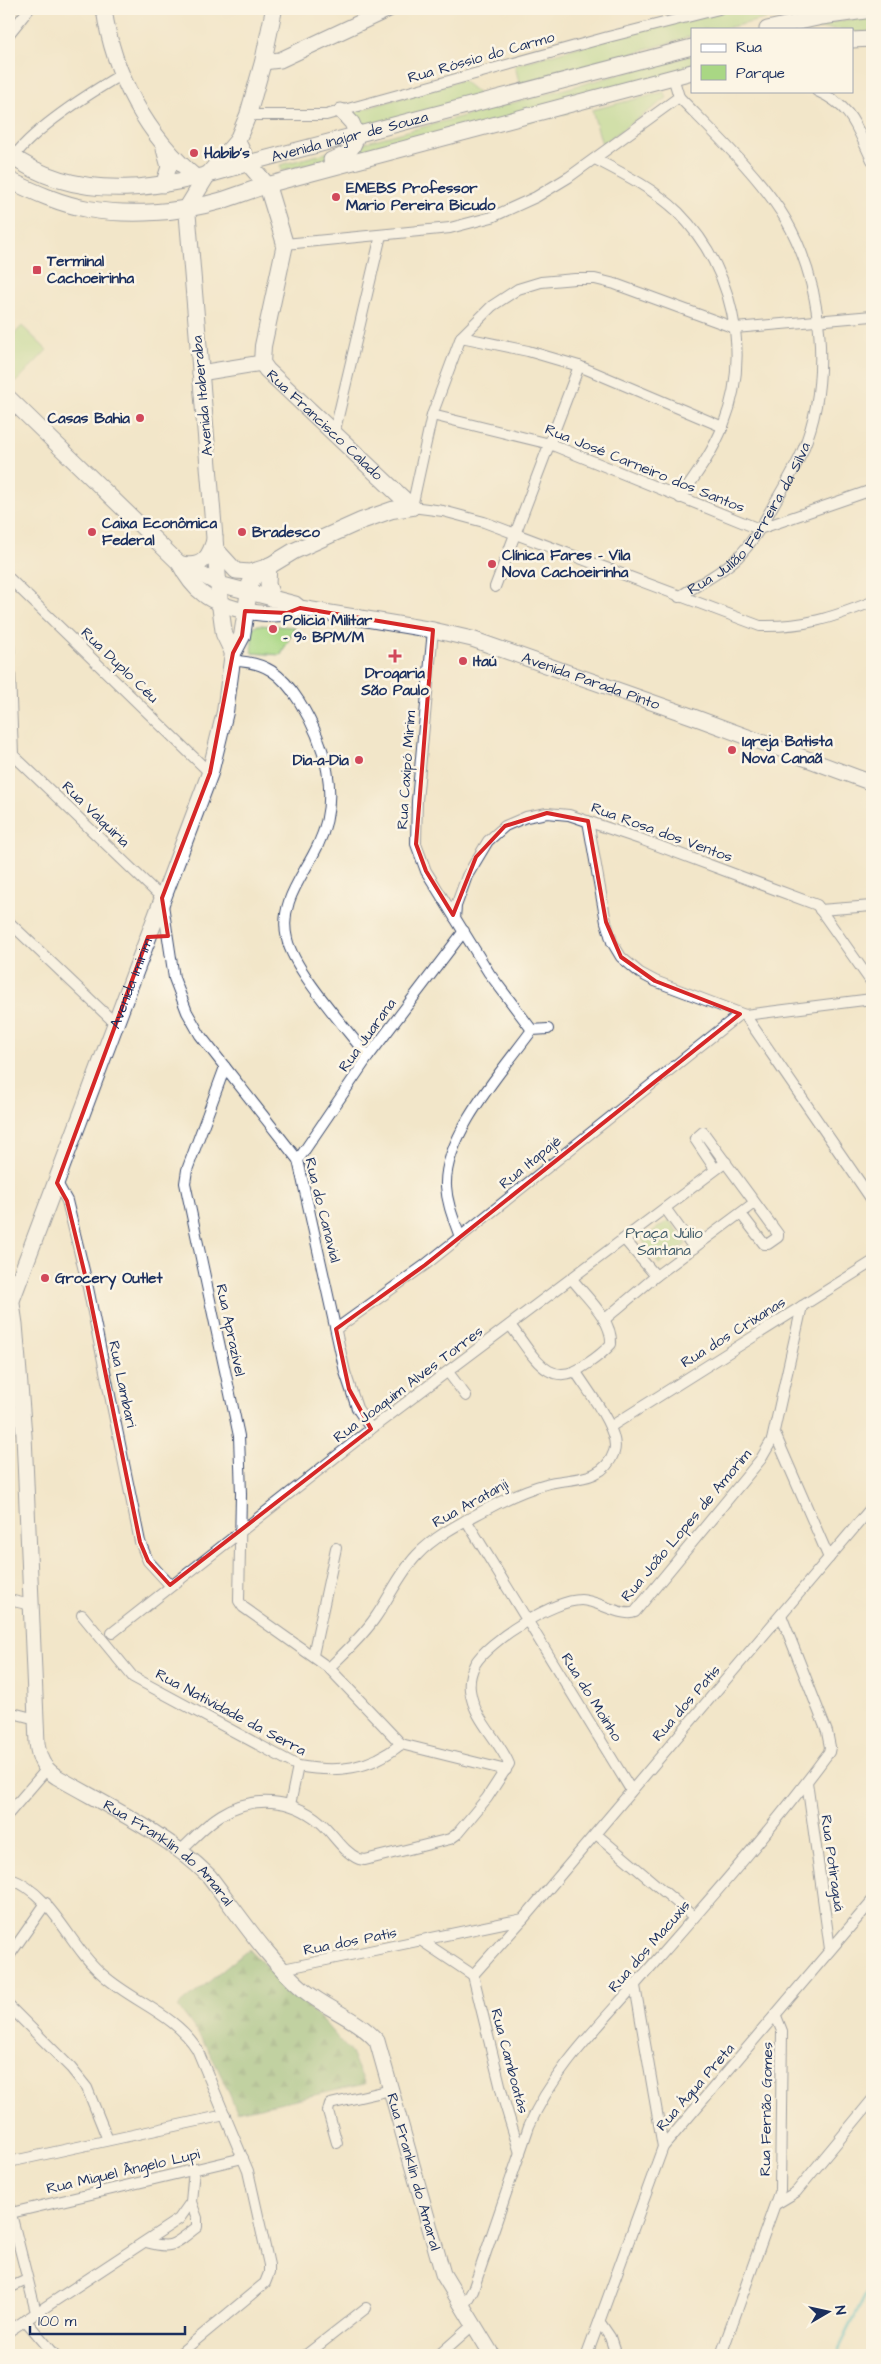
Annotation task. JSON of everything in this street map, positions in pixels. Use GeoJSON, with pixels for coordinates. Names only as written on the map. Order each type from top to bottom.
{"type":"FeatureCollection","features":[{"type":"Feature","properties":{"kind":"main road"},"geometry":{"type":"LineString","coordinates":[[104,9],[112,45],[122,74],[135,100],[164,147],[170,167],[163,185]]}},
{"type":"Feature","properties":{"kind":"main road"},"geometry":{"type":"LineString","coordinates":[[187,208],[202,178],[237,141],[248,115],[263,62],[274,9]]}},
{"type":"Feature","properties":{"kind":"main road"},"geometry":{"type":"LineString","coordinates":[[263,62],[280,60],[389,9]]}},
{"type":"Feature","properties":{"kind":"main road"},"geometry":{"type":"LineString","coordinates":[[772,28],[822,17],[872,10]]}},
{"type":"Feature","properties":{"kind":"main road"},"geometry":{"type":"LineString","coordinates":[[854,40],[872,38]]}},
{"type":"Feature","properties":{"kind":"main road","name":"Avenida Inajar de Souza"},"geometry":{"type":"LineString","coordinates":[[10,158],[52,176],[91,186],[115,188],[163,185],[202,178],[248,164],[691,47]]}},
{"type":"Feature","properties":{"kind":"main road","name":"Avenida Inajar de Souza"},"geometry":{"type":"LineString","coordinates":[[9,180],[48,198],[87,209],[134,212],[187,208],[220,201],[314,172],[691,72]]}},
{"type":"Feature","properties":{"kind":"main road"},"geometry":{"type":"LineString","coordinates":[[314,172],[320,165],[347,155],[353,149],[357,135],[341,111]]}},
{"type":"Feature","properties":{"kind":"main road"},"geometry":{"type":"LineString","coordinates":[[237,141],[248,164],[267,185],[285,244],[262,346],[262,363]]}},
{"type":"Feature","properties":{"kind":"main road"},"geometry":{"type":"LineString","coordinates":[[164,147],[202,178]]}},
{"type":"Feature","properties":{"kind":"main road","name":"Avenida Itaberaba"},"geometry":{"type":"LineString","coordinates":[[187,208],[219,584]]}},
{"type":"Feature","properties":{"kind":"main road","name":"Rua Francisco Calado"},"geometry":{"type":"LineString","coordinates":[[200,373],[262,363],[266,370],[412,507]]}},
{"type":"Feature","properties":{"kind":"main road"},"geometry":{"type":"LineString","coordinates":[[9,398],[179,563],[192,565],[204,562],[216,543],[236,571],[250,572],[269,565],[268,584],[273,599]]}},
{"type":"Feature","properties":{"kind":"main road","name":"Rua Julião Ferreira da Silva"},"geometry":{"type":"LineString","coordinates":[[248,592],[254,577],[269,565],[294,551],[392,510],[412,507]]}},
{"type":"Feature","properties":{"kind":"main road","name":"Avenida Parada Pinto"},"geometry":{"type":"LineString","coordinates":[[179,563],[219,584],[295,604],[300,608],[433,630],[472,639],[691,716],[872,783]]}},
{"type":"Feature","properties":{"kind":"main road","name":"Avenida Parada Pinto"},"geometry":{"type":"LineString","coordinates":[[179,563],[186,577],[203,595],[220,604],[245,611],[280,614],[293,612],[300,608]]}},
{"type":"Feature","properties":{"kind":"main road"},"geometry":{"type":"LineString","coordinates":[[219,584],[224,634],[233,657]]}},
{"type":"Feature","properties":{"kind":"main road","name":"Avenida Imirim"},"geometry":{"type":"LineString","coordinates":[[10,1304],[210,773],[225,712],[233,657],[242,636],[248,592]]}},
{"type":"Feature","properties":{"kind":"main road"},"geometry":{"type":"LineString","coordinates":[[9,1283],[12,1345],[24,1435],[36,1719],[39,1756],[46,1770]]}},
{"type":"Feature","properties":{"kind":"main road","name":"Rua Franklin do Amaral"},"geometry":{"type":"LineString","coordinates":[[46,1770],[180,1850],[209,1876],[283,1969],[305,1991],[374,2037],[380,2047],[437,2256],[452,2291],[492,2355]]}},
{"type":"Feature","properties":{"kind":"street"},"geometry":{"type":"LineString","coordinates":[[9,34],[29,9]]}},
{"type":"Feature","properties":{"kind":"street","name":"Rua Róssio do Carmo"},"geometry":{"type":"LineString","coordinates":[[248,115],[326,115],[608,37],[719,9]]}},
{"type":"Feature","properties":{"kind":"street"},"geometry":{"type":"LineString","coordinates":[[10,158],[66,110],[122,74]]}},
{"type":"Feature","properties":{"kind":"street"},"geometry":{"type":"LineString","coordinates":[[285,244],[450,228],[492,217],[536,197],[595,159],[679,97],[673,77]]}},
{"type":"Feature","properties":{"kind":"street"},"geometry":{"type":"LineString","coordinates":[[819,92],[838,102],[846,109],[872,160]]}},
{"type":"Feature","properties":{"kind":"street","name":"Rua Julião Ferreira da Silva"},"geometry":{"type":"LineString","coordinates":[[412,507],[451,513],[484,522],[679,597],[737,558],[759,529],[803,450],[813,417],[819,378],[819,320],[809,274],[799,244],[785,218],[740,162],[679,97]]}},
{"type":"Feature","properties":{"kind":"street"},"geometry":{"type":"LineString","coordinates":[[595,159],[649,190],[678,212],[707,247],[719,271],[730,301],[738,348],[732,399],[723,427],[700,470],[680,498]]}},
{"type":"Feature","properties":{"kind":"street"},"geometry":{"type":"LineString","coordinates":[[334,434],[381,235]]}},
{"type":"Feature","properties":{"kind":"street"},"geometry":{"type":"LineString","coordinates":[[412,507],[432,416],[461,337],[492,306],[518,289],[541,282],[595,279],[615,284],[735,328],[872,316]]}},
{"type":"Feature","properties":{"kind":"street"},"geometry":{"type":"LineString","coordinates":[[461,337],[528,351],[579,366],[723,427]]}},
{"type":"Feature","properties":{"kind":"street"},"geometry":{"type":"LineString","coordinates":[[495,587],[579,366]]}},
{"type":"Feature","properties":{"kind":"street","name":"Rua José Carneiro dos Santos"},"geometry":{"type":"LineString","coordinates":[[432,416],[550,444],[759,529]]}},
{"type":"Feature","properties":{"kind":"street"},"geometry":{"type":"LineString","coordinates":[[759,529],[872,490]]}},
{"type":"Feature","properties":{"kind":"street","name":"Rua Duplo Céu"},"geometry":{"type":"LineString","coordinates":[[9,578],[210,773]]}},
{"type":"Feature","properties":{"kind":"street"},"geometry":{"type":"LineString","coordinates":[[679,597],[760,626],[781,626],[826,620],[872,602]]}},
{"type":"Feature","properties":{"kind":"street","name":"Rua Caxipó Mirim"},"geometry":{"type":"LineString","coordinates":[[433,630],[417,801],[416,844],[426,871],[489,973],[532,1030]]}},
{"type":"Feature","properties":{"kind":"street"},"geometry":{"type":"LineString","coordinates":[[9,644],[11,753]]}},
{"type":"Feature","properties":{"kind":"street"},"geometry":{"type":"LineString","coordinates":[[233,657],[259,664],[284,681],[297,697],[319,736],[327,761],[330,787],[328,810],[319,844],[292,890],[286,907],[287,939],[298,964],[313,986],[368,1057]]}},
{"type":"Feature","properties":{"kind":"street","name":"Rua Valquiria"},"geometry":{"type":"LineString","coordinates":[[11,753],[162,898]]}},
{"type":"Feature","properties":{"kind":"street","name":"Rua Rosa dos Ventos"},"geometry":{"type":"LineString","coordinates":[[455,918],[456,906],[467,876],[476,857],[488,841],[505,826],[526,817],[547,813],[569,815],[817,905],[872,983]]}},
{"type":"Feature","properties":{"kind":"street"},"geometry":{"type":"LineString","coordinates":[[588,821],[606,922],[612,942],[622,957],[640,973],[655,981],[742,1015],[872,999]]}},
{"type":"Feature","properties":{"kind":"street","name":"Rua do Canavial"},"geometry":{"type":"LineString","coordinates":[[162,898],[174,978],[187,1012],[200,1035],[298,1160],[349,1389],[357,1408],[371,1430]]}},
{"type":"Feature","properties":{"kind":"street"},"geometry":{"type":"LineString","coordinates":[[820,910],[872,906]]}},
{"type":"Feature","properties":{"kind":"street"},"geometry":{"type":"LineString","coordinates":[[9,922],[116,1024]]}},
{"type":"Feature","properties":{"kind":"street","name":"Rua Juarana"},"geometry":{"type":"LineString","coordinates":[[298,1160],[368,1057],[464,930]]}},
{"type":"Feature","properties":{"kind":"street"},"geometry":{"type":"LineString","coordinates":[[148,937],[161,936],[168,939]]}},
{"type":"Feature","properties":{"kind":"street"},"geometry":{"type":"LineString","coordinates":[[742,1015],[872,1200]]}},
{"type":"Feature","properties":{"kind":"street","name":"Rua Itapajé"},"geometry":{"type":"LineString","coordinates":[[336,1329],[379,1300],[460,1238],[742,1015]]}},
{"type":"Feature","properties":{"kind":"street"},"geometry":{"type":"LineString","coordinates":[[460,1238],[448,1201],[446,1184],[447,1167],[452,1149],[471,1113],[532,1030],[548,1029]]}},
{"type":"Feature","properties":{"kind":"street","name":"Rua Aprazível"},"geometry":{"type":"LineString","coordinates":[[225,1068],[187,1170],[185,1182],[239,1436],[241,1532],[238,1595],[243,1607],[312,1655]]}},
{"type":"Feature","properties":{"kind":"street"},"geometry":{"type":"LineString","coordinates":[[715,1170],[695,1139],[703,1132],[778,1234],[778,1237],[768,1244],[764,1244],[741,1214]]}},
{"type":"Feature","properties":{"kind":"street","name":"Rua Joaquim Alves Torres"},"geometry":{"type":"LineString","coordinates":[[112,1633],[170,1585],[371,1430],[726,1162]]}},
{"type":"Feature","properties":{"kind":"street","name":"Rua Lambari"},"geometry":{"type":"LineString","coordinates":[[57,1183],[67,1201],[87,1283],[140,1542],[148,1561],[170,1585]]}},
{"type":"Feature","properties":{"kind":"street"},"geometry":{"type":"LineString","coordinates":[[604,1320],[656,1276],[754,1203]]}},
{"type":"Feature","properties":{"kind":"street"},"geometry":{"type":"LineString","coordinates":[[665,1208],[694,1248]]}},
{"type":"Feature","properties":{"kind":"street"},"geometry":{"type":"LineString","coordinates":[[624,1239],[656,1276]]}},
{"type":"Feature","properties":{"kind":"street","name":"Rua dos Crixanas"},"geometry":{"type":"LineString","coordinates":[[610,1427],[872,1262]]}},
{"type":"Feature","properties":{"kind":"street"},"geometry":{"type":"LineString","coordinates":[[510,1325],[545,1369],[555,1375],[567,1375],[576,1372],[611,1344],[610,1333],[604,1320],[572,1279]]}},
{"type":"Feature","properties":{"kind":"street","name":"Rua João Lopes de Amorim"},"geometry":{"type":"LineString","coordinates":[[506,1770],[508,1762],[484,1728],[474,1706],[470,1689],[470,1677],[475,1664],[483,1654],[527,1620],[548,1609],[580,1600],[598,1603],[625,1614],[635,1612],[761,1459],[775,1434],[802,1306]]}},
{"type":"Feature","properties":{"kind":"street"},"geometry":{"type":"LineString","coordinates":[[448,1372],[466,1396]]}},
{"type":"Feature","properties":{"kind":"street","name":"Rua Aratanji"},"geometry":{"type":"LineString","coordinates":[[329,1668],[364,1634],[402,1572],[418,1554],[436,1539],[499,1502],[548,1483],[585,1479],[598,1472],[610,1460],[614,1452],[615,1442],[610,1427],[576,1372]]}},
{"type":"Feature","properties":{"kind":"street"},"geometry":{"type":"LineString","coordinates":[[775,1434],[828,1558]]}},
{"type":"Feature","properties":{"kind":"street","name":"Rua dos Patis"},"geometry":{"type":"LineString","coordinates":[[473,1976],[524,1919],[872,1507]]}},
{"type":"Feature","properties":{"kind":"street","name":"Rua do Moinho"},"geometry":{"type":"LineString","coordinates":[[466,1520],[631,1790]]}},
{"type":"Feature","properties":{"kind":"street"},"geometry":{"type":"LineString","coordinates":[[180,1850],[219,1816],[247,1803],[262,1801],[290,1804],[308,1813],[354,1857],[365,1860],[450,1838],[457,1834],[506,1770],[401,1744],[329,1668],[312,1655],[336,1548]]}},
{"type":"Feature","properties":{"kind":"street"},"geometry":{"type":"LineString","coordinates":[[9,1600],[31,1605]]}},
{"type":"Feature","properties":{"kind":"street","name":"Rua Natividade da Serra"},"geometry":{"type":"LineString","coordinates":[[82,1615],[126,1671],[140,1681],[298,1766],[327,1771],[342,1770],[388,1754],[401,1744]]}},
{"type":"Feature","properties":{"kind":"street","name":"Rua dos Macuxis"},"geometry":{"type":"LineString","coordinates":[[463,2307],[473,2290],[520,2153],[539,2104],[553,2082],[807,1782],[829,1752],[830,1746],[827,1732],[781,1615]]}},
{"type":"Feature","properties":{"kind":"street"},"geometry":{"type":"LineString","coordinates":[[9,1712],[36,1719]]}},
{"type":"Feature","properties":{"kind":"street"},"geometry":{"type":"LineString","coordinates":[[290,1804],[298,1766]]}},
{"type":"Feature","properties":{"kind":"street"},"geometry":{"type":"LineString","coordinates":[[9,1813],[46,1770]]}},
{"type":"Feature","properties":{"kind":"street","name":"Rua Potiraguá"},"geometry":{"type":"LineString","coordinates":[[807,1782],[830,1949]]}},
{"type":"Feature","properties":{"kind":"street"},"geometry":{"type":"LineString","coordinates":[[596,1834],[694,1917]]}},
{"type":"Feature","properties":{"kind":"street"},"geometry":{"type":"LineString","coordinates":[[9,1878],[28,1886],[46,1903],[102,1974],[126,1994],[181,2028],[191,2038],[248,2171],[270,2265],[268,2278],[265,2283],[178,2355]]}},
{"type":"Feature","properties":{"kind":"street","name":"Rua Água Preta"},"geometry":{"type":"LineString","coordinates":[[587,2355],[663,2147],[872,1901]]}},
{"type":"Feature","properties":{"kind":"street"},"geometry":{"type":"LineString","coordinates":[[9,1956],[46,1903]]}},
{"type":"Feature","properties":{"kind":"street","name":"Rua dos Patis"},"geometry":{"type":"LineString","coordinates":[[283,1969],[524,1919]]}},
{"type":"Feature","properties":{"kind":"street"},"geometry":{"type":"LineString","coordinates":[[422,1941],[473,1976]]}},
{"type":"Feature","properties":{"kind":"street","name":"Rua Camboatás"},"geometry":{"type":"LineString","coordinates":[[473,1976],[504,2101],[520,2153]]}},
{"type":"Feature","properties":{"kind":"street"},"geometry":{"type":"LineString","coordinates":[[635,1986],[663,2147]]}},
{"type":"Feature","properties":{"kind":"street"},"geometry":{"type":"LineString","coordinates":[[9,2006],[71,2068],[87,2088],[108,2140]]}},
{"type":"Feature","properties":{"kind":"street","name":"Rua Fernão Gomes"},"geometry":{"type":"LineString","coordinates":[[721,2355],[780,2190],[782,2031],[776,2016]]}},
{"type":"Feature","properties":{"kind":"street"},"geometry":{"type":"LineString","coordinates":[[337,2143],[328,2111],[330,2104],[391,2090]]}},
{"type":"Feature","properties":{"kind":"street"},"geometry":{"type":"LineString","coordinates":[[776,2204],[796,2192],[872,2100]]}},
{"type":"Feature","properties":{"kind":"street"},"geometry":{"type":"LineString","coordinates":[[9,2162],[225,2115]]}},
{"type":"Feature","properties":{"kind":"street","name":"Rua Miguel Ângelo Lupi"},"geometry":{"type":"LineString","coordinates":[[10,2209],[242,2158]]}},
{"type":"Feature","properties":{"kind":"street"},"geometry":{"type":"LineString","coordinates":[[146,2242],[163,2247],[171,2246],[197,2227],[197,2218],[191,2202],[194,2169]]}},
{"type":"Feature","properties":{"kind":"street"},"geometry":{"type":"LineString","coordinates":[[9,2331],[179,2219],[191,2202]]}},
{"type":"Feature","properties":{"kind":"street"},"geometry":{"type":"LineString","coordinates":[[10,2209],[36,2312]]}},
{"type":"Feature","properties":{"kind":"street"},"geometry":{"type":"LineString","coordinates":[[9,2288],[27,2280]]}},
{"type":"Feature","properties":{"kind":"street"},"geometry":{"type":"LineString","coordinates":[[306,2355],[366,2308]]}},
{"type":"Feature","properties":{"kind":"street"},"geometry":{"type":"LineString","coordinates":[[24,2320],[55,2355]]}},
{"type":"Feature","properties":{"kind":"street"},"geometry":{"type":"LineString","coordinates":[[599,2321],[610,2337],[616,2355]]}},
{"type":"Feature","properties":{"kind":"street"},"geometry":{"type":"LineString","coordinates":[[439,2355],[474,2324]]}},
{"type":"Feature","properties":{"kind":"highlighted area"},"geometry":{"type":"Polygon","coordinates":[[[300,608],[433,630],[416,844],[426,871],[453,915],[476,857],[505,826],[547,813],[588,821],[606,922],[621,957],[655,981],[740,1014],[425,1265],[336,1329],[349,1389],[371,1429],[170,1585],[148,1561],[140,1542],[87,1283],[67,1201],[57,1183],[148,937],[168,936],[162,898],[210,773],[233,653],[242,636],[245,611],[287,613],[300,608]]]}},
{"type":"Feature","properties":{"kind":"green space"},"geometry":{"type":"Polygon","coordinates":[[[725,9],[808,9],[726,28],[691,28],[691,36],[520,87],[515,65],[621,35],[725,9]]]}},
{"type":"Feature","properties":{"kind":"green space"},"geometry":{"type":"Polygon","coordinates":[[[872,16],[872,31],[854,33],[854,28],[795,28],[872,16]]]}},
{"type":"Feature","properties":{"kind":"green space"},"geometry":{"type":"Polygon","coordinates":[[[691,55],[691,68],[572,107],[568,113],[357,159],[363,143],[691,55]]]}},
{"type":"Feature","properties":{"kind":"green space"},"geometry":{"type":"Polygon","coordinates":[[[462,80],[478,93],[474,101],[360,127],[354,112],[462,80]]]}},
{"type":"Feature","properties":{"kind":"green space"},"geometry":{"type":"Polygon","coordinates":[[[664,92],[667,98],[602,144],[592,110],[664,92]]]}},
{"type":"Feature","properties":{"kind":"green space"},"geometry":{"type":"Polygon","coordinates":[[[337,150],[338,156],[282,171],[280,165],[337,150]]]}},
{"type":"Feature","properties":{"kind":"green space"},"geometry":{"type":"Polygon","coordinates":[[[22,326],[47,350],[16,382],[9,375],[9,340],[22,326]]]}},
{"type":"Feature","properties":{"kind":"green space"},"geometry":{"type":"Polygon","coordinates":[[[258,625],[295,627],[281,655],[252,653],[252,628],[258,625]]]}},
{"type":"Feature","properties":{"kind":"green space","name":"Praça Júlio Santana"},"geometry":{"type":"Polygon","coordinates":[[[669,1220],[686,1244],[659,1264],[642,1239],[669,1220]]]}},
{"type":"Feature","properties":{"kind":"green space"},"geometry":{"type":"Polygon","coordinates":[[[249,1949],[322,2020],[351,2053],[365,2084],[237,2112],[212,2057],[197,2032],[178,2007],[249,1949]]]}},
{"type":"Feature","properties":{"kind":"waterway"},"geometry":{"type":"LineString","coordinates":[[836,2355],[872,2282]]}},
{"type":"Feature","properties":{"kind":"place","name":"Habib's"},"geometry":{"type":"Point","coordinates":[194,153]}},
{"type":"Feature","properties":{"kind":"place","name":"EMEBS Professor Mario Pereira Bicudo"},"geometry":{"type":"Point","coordinates":[336,197]}},
{"type":"Feature","properties":{"kind":"place","name":"Terminal Cachoeirinha"},"geometry":{"type":"Point","coordinates":[37,270]}},
{"type":"Feature","properties":{"kind":"place","name":"Casas Bahia"},"geometry":{"type":"Point","coordinates":[140,418]}},
{"type":"Feature","properties":{"kind":"place","name":"Caixa Econômica Federal"},"geometry":{"type":"Point","coordinates":[92,532]}},
{"type":"Feature","properties":{"kind":"place","name":"Bradesco"},"geometry":{"type":"Point","coordinates":[242,532]}},
{"type":"Feature","properties":{"kind":"place","name":"Clínica Fares - Vila Nova Cachoeirinha"},"geometry":{"type":"Point","coordinates":[492,564]}},
{"type":"Feature","properties":{"kind":"place","name":"Policia Militar - 9º BPM/M"},"geometry":{"type":"Point","coordinates":[273,629]}},
{"type":"Feature","properties":{"kind":"place","name":"Drogaria São Paulo"},"geometry":{"type":"Point","coordinates":[395,656]}},
{"type":"Feature","properties":{"kind":"place","name":"Itaú"},"geometry":{"type":"Point","coordinates":[463,661]}},
{"type":"Feature","properties":{"kind":"place","name":"Igreja Batista Nova Canaã"},"geometry":{"type":"Point","coordinates":[732,750]}},
{"type":"Feature","properties":{"kind":"place","name":"Dia-a-Dia"},"geometry":{"type":"Point","coordinates":[359,760]}},
{"type":"Feature","properties":{"kind":"place","name":"Grocery Outlet"},"geometry":{"type":"Point","coordinates":[45,1278]}}]}
